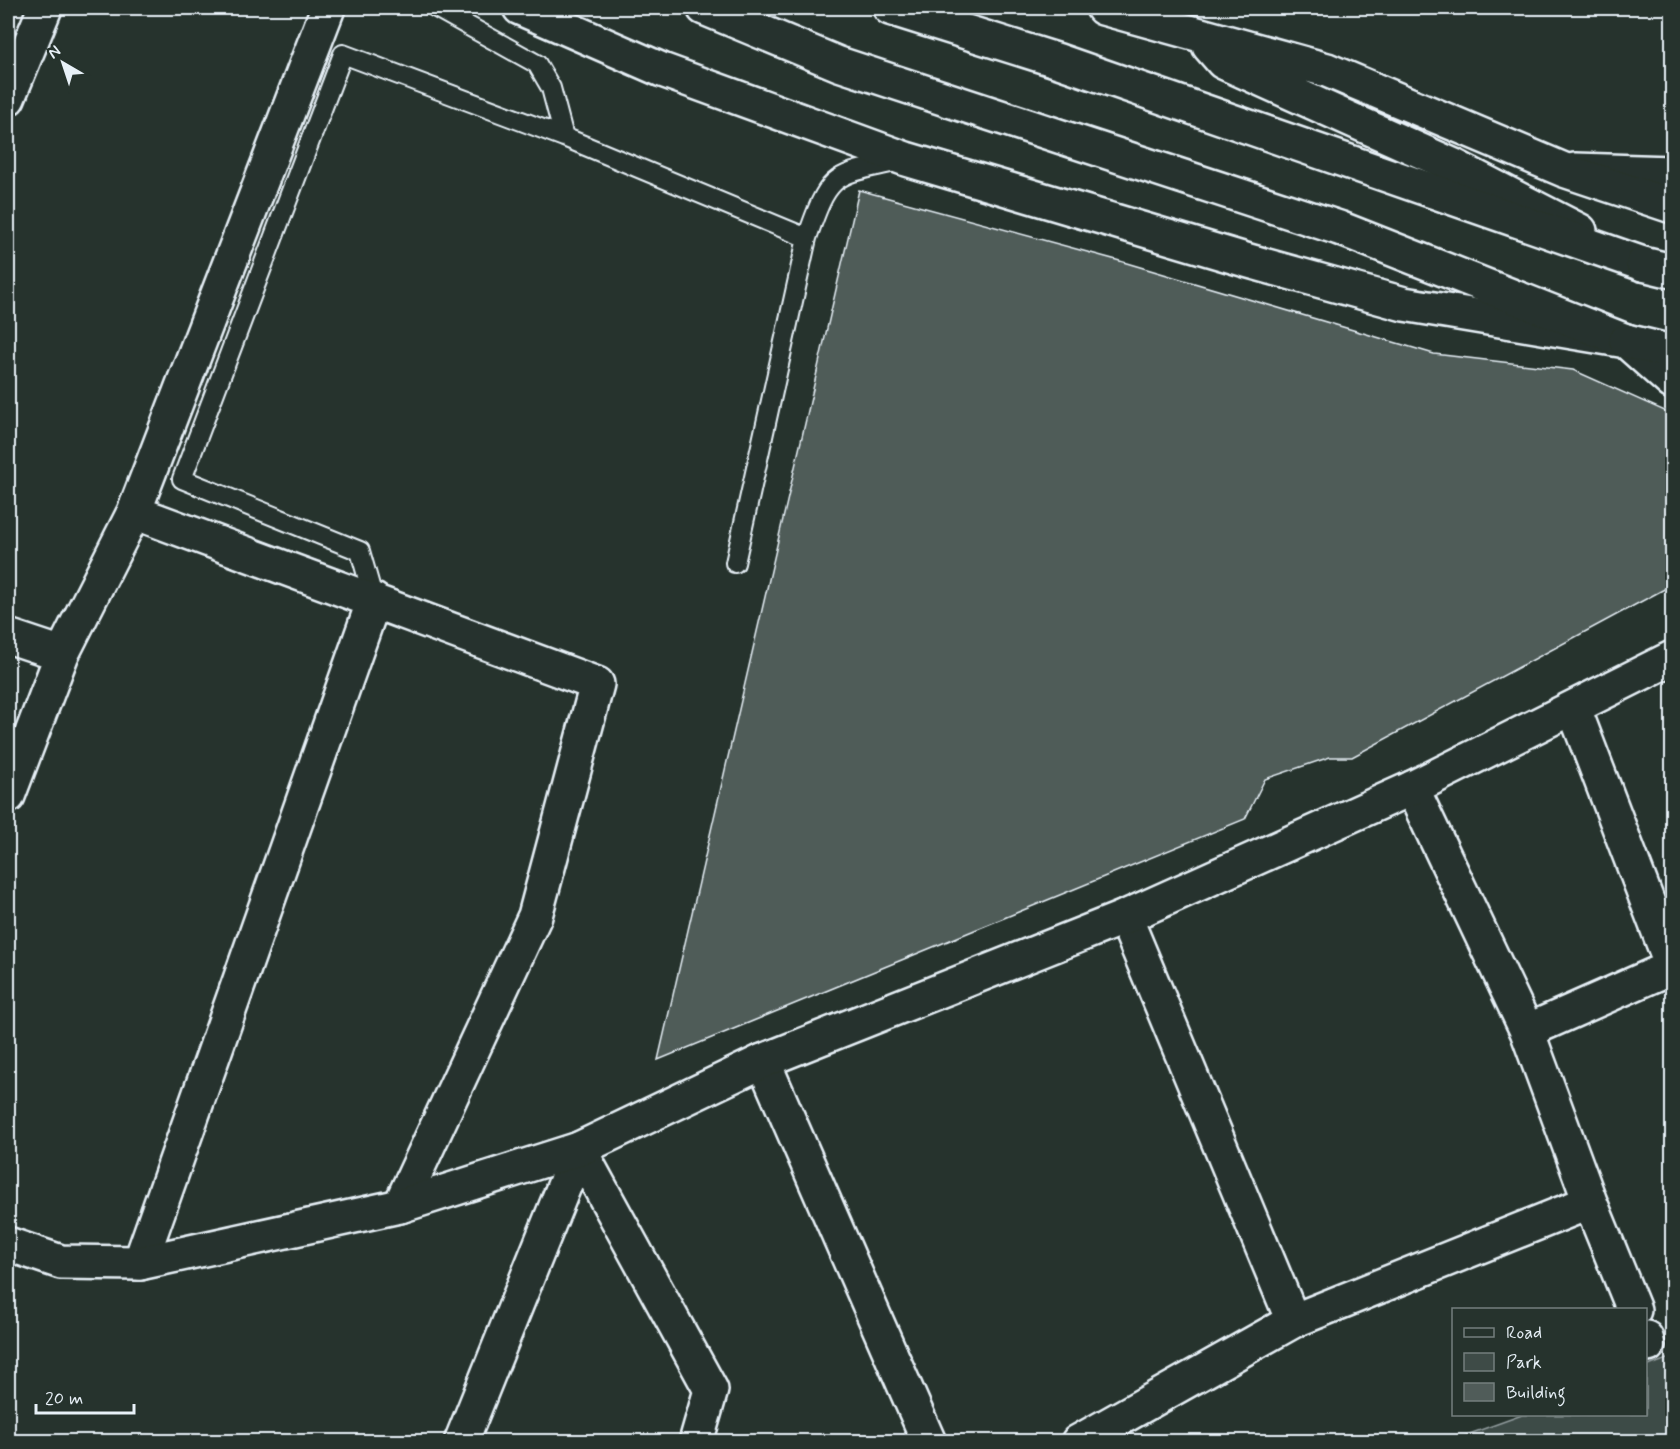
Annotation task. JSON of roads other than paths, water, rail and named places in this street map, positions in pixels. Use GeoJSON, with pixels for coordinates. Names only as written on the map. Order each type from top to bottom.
{"type":"FeatureCollection","features":[{"type":"Feature","properties":{"kind":"main road"},"geometry":{"type":"LineString","coordinates":[[8,98],[45,8]]}},
{"type":"Feature","properties":{"kind":"main road"},"geometry":{"type":"LineString","coordinates":[[8,796],[62,654],[134,512],[328,8]]}},
{"type":"Feature","properties":{"kind":"main road"},"geometry":{"type":"LineString","coordinates":[[520,8],[662,70],[906,159],[1249,261],[1404,304],[1626,341],[1672,352]]}},
{"type":"Feature","properties":{"kind":"main road"},"geometry":{"type":"LineString","coordinates":[[704,8],[839,64],[1339,228],[1626,341],[1672,382]]}},
{"type":"Feature","properties":{"kind":"main road"},"geometry":{"type":"LineString","coordinates":[[890,8],[1059,60],[1663,266]]}},
{"type":"Feature","properties":{"kind":"main road"},"geometry":{"type":"LineString","coordinates":[[1103,8],[1327,70],[1564,170],[1672,206]]}},
{"type":"Feature","properties":{"kind":"main road"},"geometry":{"type":"LineString","coordinates":[[1200,36],[1223,62],[1452,165],[1663,266]]}},
{"type":"Feature","properties":{"kind":"main road"},"geometry":{"type":"LineString","coordinates":[[1564,170],[1672,173]]}},
{"type":"Feature","properties":{"kind":"main road"},"geometry":{"type":"LineString","coordinates":[[134,512],[597,684],[534,916],[400,1206]]}},
{"type":"Feature","properties":{"kind":"main road"},"geometry":{"type":"LineString","coordinates":[[140,1263],[374,600]]}},
{"type":"Feature","properties":{"kind":"main road"},"geometry":{"type":"LineString","coordinates":[[8,636],[62,654]]}},
{"type":"Feature","properties":{"kind":"main road"},"geometry":{"type":"LineString","coordinates":[[8,1244],[61,1262],[140,1263],[400,1206],[579,1149],[763,1061],[1125,917],[1412,788],[1672,658]]}},
{"type":"Feature","properties":{"kind":"main road"},"geometry":{"type":"LineString","coordinates":[[1527,1031],[1672,966],[1574,709]]}},
{"type":"Feature","properties":{"kind":"main road"},"geometry":{"type":"LineString","coordinates":[[1412,788],[1527,1031],[1590,1202],[1633,1308]]}},
{"type":"Feature","properties":{"kind":"main road"},"geometry":{"type":"LineString","coordinates":[[1125,917],[1293,1321]]}},
{"type":"Feature","properties":{"kind":"main road"},"geometry":{"type":"LineString","coordinates":[[763,1061],[929,1442]]}},
{"type":"Feature","properties":{"kind":"main road"},"geometry":{"type":"LineString","coordinates":[[461,1442],[579,1149]]}},
{"type":"Feature","properties":{"kind":"main road"},"geometry":{"type":"LineString","coordinates":[[579,1149],[711,1390],[696,1442]]}},
{"type":"Feature","properties":{"kind":"main road"},"geometry":{"type":"LineString","coordinates":[[1078,1442],[1293,1321],[1590,1202]]}},
{"type":"Feature","properties":{"kind":"lane"},"geometry":{"type":"LineString","coordinates":[[436,8],[537,64],[551,88],[564,137]]}},
{"type":"Feature","properties":{"kind":"lane"},"geometry":{"type":"LineString","coordinates":[[374,600],[360,551],[182,478],[343,54],[564,137],[807,238]]}},
{"type":"Feature","properties":{"kind":"lane"},"geometry":{"type":"LineString","coordinates":[[735,563],[807,238],[822,195],[843,174],[906,159]]}}]}
